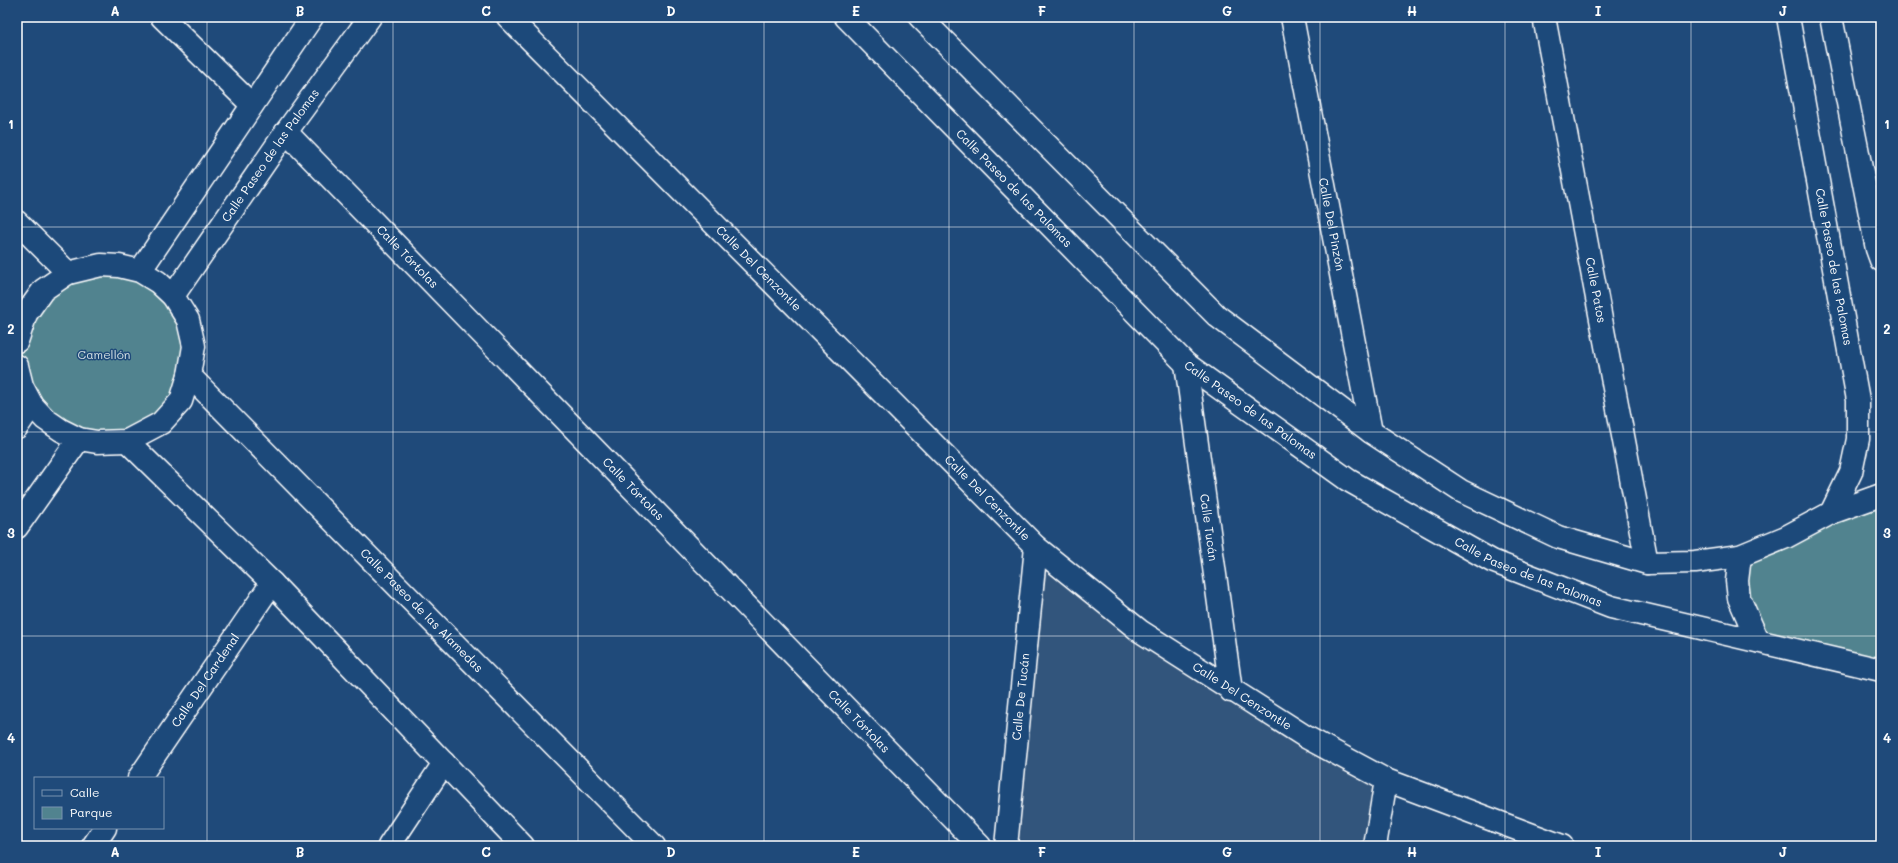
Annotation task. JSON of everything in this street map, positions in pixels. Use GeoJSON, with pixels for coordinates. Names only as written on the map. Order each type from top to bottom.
{"type":"FeatureCollection","features":[{"type":"Feature","properties":{"kind":"street"},"geometry":{"type":"LineString","coordinates":[[162,17],[252,105]]}},
{"type":"Feature","properties":{"kind":"street"},"geometry":{"type":"LineString","coordinates":[[140,271],[312,17]]}},
{"type":"Feature","properties":{"kind":"street","name":"Calle Paseo de las Palomas"},"geometry":{"type":"LineString","coordinates":[[174,296],[286,132],[370,17]]}},
{"type":"Feature","properties":{"kind":"street","name":"Calle Del Cenzontle"},"geometry":{"type":"LineString","coordinates":[[508,17],[1036,547],[1140,631],[1231,691],[1306,737],[1386,780],[1562,846]]}},
{"type":"Feature","properties":{"kind":"street","name":"Calle Paseo de las Palomas"},"geometry":{"type":"LineString","coordinates":[[846,17],[1186,364],[1348,480],[1492,562],[1611,607],[1881,670]]}},
{"type":"Feature","properties":{"kind":"street"},"geometry":{"type":"LineString","coordinates":[[920,17],[1217,316],[1371,432],[1461,491],[1551,534],[1647,563],[1695,562],[1740,556],[1786,537],[1831,513],[1881,495]]}},
{"type":"Feature","properties":{"kind":"street","name":"Calle Del Pinzón"},"geometry":{"type":"LineString","coordinates":[[1292,17],[1371,432]]}},
{"type":"Feature","properties":{"kind":"street","name":"Calle Patos"},"geometry":{"type":"LineString","coordinates":[[1544,17],[1647,563]]}},
{"type":"Feature","properties":{"kind":"street","name":"Calle Paseo de las Palomas"},"geometry":{"type":"LineString","coordinates":[[1788,17],[1858,400],[1858,439],[1851,472],[1831,513]]}},
{"type":"Feature","properties":{"kind":"street"},"geometry":{"type":"LineString","coordinates":[[1831,17],[1877,249],[1881,260]]}},
{"type":"Feature","properties":{"kind":"street","name":"Calle Tórtolas"},"geometry":{"type":"LineString","coordinates":[[286,132],[980,846]]}},
{"type":"Feature","properties":{"kind":"street"},"geometry":{"type":"LineString","coordinates":[[17,222],[68,273]]}},
{"type":"Feature","properties":{"kind":"street"},"geometry":{"type":"LineString","coordinates":[[17,341],[26,314],[43,290],[68,273],[101,265],[119,266],[140,271],[158,282],[174,296],[188,320],[194,346],[189,376],[181,401],[161,423],[127,441],[97,442],[79,438],[61,430],[45,420],[32,405],[22,386],[17,366]]}},
{"type":"Feature","properties":{"kind":"street","name":"Calle Tucán"},"geometry":{"type":"LineString","coordinates":[[1186,364],[1231,691]]}},
{"type":"Feature","properties":{"kind":"street","name":"Calle Paseo de las Alamedas"},"geometry":{"type":"LineString","coordinates":[[189,376],[654,846]]}},
{"type":"Feature","properties":{"kind":"street"},"geometry":{"type":"LineString","coordinates":[[17,427],[32,405]]}},
{"type":"Feature","properties":{"kind":"street"},"geometry":{"type":"LineString","coordinates":[[17,527],[79,438]]}},
{"type":"Feature","properties":{"kind":"street"},"geometry":{"type":"LineString","coordinates":[[127,441],[272,583],[523,846]]}},
{"type":"Feature","properties":{"kind":"street","name":"Calle De Tucán"},"geometry":{"type":"LineString","coordinates":[[1006,846],[1036,547]]}},
{"type":"Feature","properties":{"kind":"street"},"geometry":{"type":"LineString","coordinates":[[1740,556],[1737,581],[1739,598],[1758,641]]}},
{"type":"Feature","properties":{"kind":"street","name":"Calle Del Cardenal"},"geometry":{"type":"LineString","coordinates":[[140,777],[272,583]]}},
{"type":"Feature","properties":{"kind":"street"},"geometry":{"type":"LineString","coordinates":[[389,846],[444,763]]}},
{"type":"Feature","properties":{"kind":"street"},"geometry":{"type":"LineString","coordinates":[[1375,846],[1386,780]]}},
{"type":"Feature","properties":{"kind":"street"},"geometry":{"type":"LineString","coordinates":[[93,846],[104,829]]}},
{"type":"Feature","properties":{"kind":"shaded area"},"geometry":{"type":"Polygon","coordinates":[[[1036,547],[1088,590],[1386,780],[1375,846],[1006,846],[1036,547]]]}},
{"type":"Feature","properties":{"kind":"green space","name":"Camellón"},"geometry":{"type":"Polygon","coordinates":[[[140,271],[188,320],[181,401],[127,441],[61,430],[17,366],[17,341],[68,273],[140,271]]]}},
{"type":"Feature","properties":{"kind":"green space"},"geometry":{"type":"Polygon","coordinates":[[[1881,495],[1881,670],[1758,641],[1740,556],[1881,495]]]}}]}
